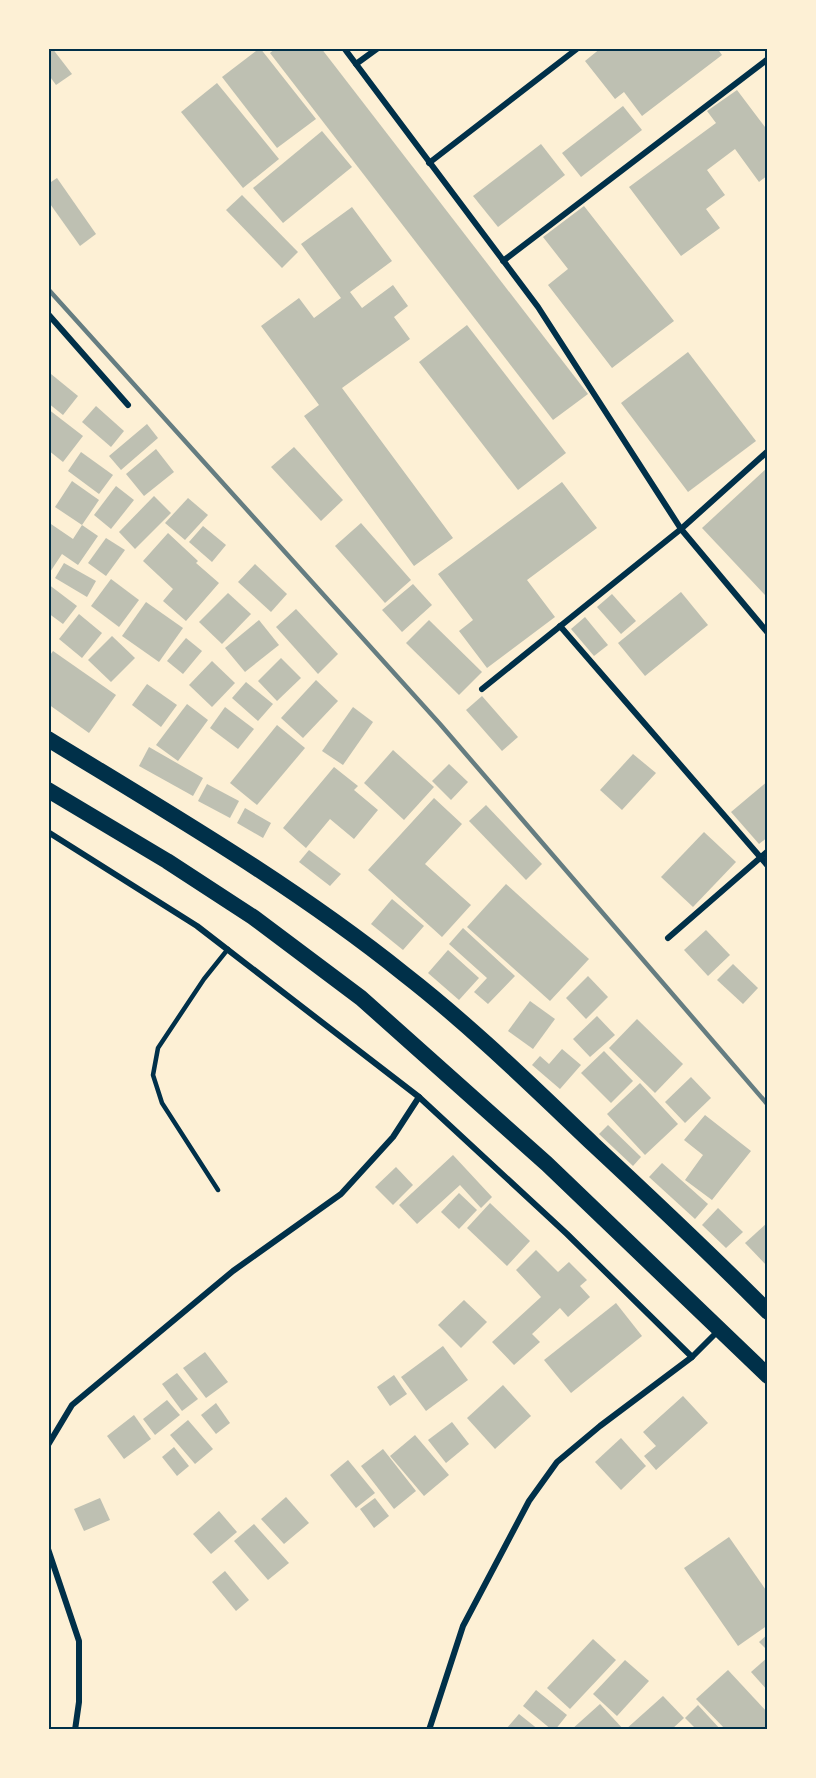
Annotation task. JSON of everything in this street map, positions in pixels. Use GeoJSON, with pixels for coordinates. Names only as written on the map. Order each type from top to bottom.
{"type":"FeatureCollection","features":[{"type":"Feature","properties":{"kind":"highway"},"geometry":{"type":"LineString","coordinates":[[48,739],[202,834],[327,916],[405,975],[525,1079],[731,1274],[768,1312]]}},
{"type":"Feature","properties":{"kind":"highway"},"geometry":{"type":"LineString","coordinates":[[48,790],[167,861],[253,917],[361,998],[547,1164],[768,1376]]}},
{"type":"Feature","properties":{"kind":"street"},"geometry":{"type":"LineString","coordinates":[[344,48],[538,307],[681,529],[768,633]]}},
{"type":"Feature","properties":{"kind":"street"},"geometry":{"type":"LineString","coordinates":[[356,64],[378,48]]}},
{"type":"Feature","properties":{"kind":"street"},"geometry":{"type":"LineString","coordinates":[[429,163],[578,48]]}},
{"type":"Feature","properties":{"kind":"street"},"geometry":{"type":"LineString","coordinates":[[503,261],[768,59]]}},
{"type":"Feature","properties":{"kind":"street"},"geometry":{"type":"LineString","coordinates":[[48,314],[128,405]]}},
{"type":"Feature","properties":{"kind":"street"},"geometry":{"type":"LineString","coordinates":[[482,689],[681,529],[768,450]]}},
{"type":"Feature","properties":{"kind":"street"},"geometry":{"type":"LineString","coordinates":[[560,626],[768,866]]}},
{"type":"Feature","properties":{"kind":"street"},"geometry":{"type":"LineString","coordinates":[[48,832],[197,926],[419,1097],[567,1234],[692,1357]]}},
{"type":"Feature","properties":{"kind":"street"},"geometry":{"type":"LineString","coordinates":[[668,938],[768,851]]}},
{"type":"Feature","properties":{"kind":"street"},"geometry":{"type":"LineString","coordinates":[[48,1445],[72,1405],[233,1271],[341,1194],[393,1137],[419,1097]]}},
{"type":"Feature","properties":{"kind":"street"},"geometry":{"type":"LineString","coordinates":[[429,1730],[463,1626],[529,1501],[556,1462],[692,1357],[720,1329]]}},
{"type":"Feature","properties":{"kind":"street"},"geometry":{"type":"LineString","coordinates":[[48,1549],[56,1567],[79,1641],[79,1702],[75,1730]]}},
{"type":"Feature","properties":{"kind":"lane"},"geometry":{"type":"LineString","coordinates":[[218,1190],[162,1102],[153,1075],[158,1048],[204,979],[228,949]]}},
{"type":"Feature","properties":{"kind":"building"},"geometry":{"type":"Polygon","coordinates":[[[52,48],[72,74],[56,85],[48,74],[48,51],[52,48]]]}},
{"type":"Feature","properties":{"kind":"building"},"geometry":{"type":"Polygon","coordinates":[[[260,48],[316,119],[277,148],[222,77],[260,48]]]}},
{"type":"Feature","properties":{"kind":"building"},"geometry":{"type":"Polygon","coordinates":[[[276,48],[321,48],[588,394],[553,420],[270,53],[276,48]]]}},
{"type":"Feature","properties":{"kind":"building"},"geometry":{"type":"Polygon","coordinates":[[[601,48],[717,48],[722,55],[642,116],[624,92],[615,99],[585,61],[601,48]]]}},
{"type":"Feature","properties":{"kind":"building"},"geometry":{"type":"Polygon","coordinates":[[[217,83],[279,159],[243,188],[181,112],[217,83]]]}},
{"type":"Feature","properties":{"kind":"building"},"geometry":{"type":"Polygon","coordinates":[[[737,90],[768,131],[768,175],[759,182],[735,149],[707,170],[725,195],[706,209],[720,228],[681,256],[629,187],[716,123],[707,111],[737,90]]]}},
{"type":"Feature","properties":{"kind":"building"},"geometry":{"type":"Polygon","coordinates":[[[623,106],[642,130],[581,177],[562,153],[623,106]]]}},
{"type":"Feature","properties":{"kind":"building"},"geometry":{"type":"Polygon","coordinates":[[[322,131],[352,167],[283,223],[253,188],[322,131]]]}},
{"type":"Feature","properties":{"kind":"building"},"geometry":{"type":"Polygon","coordinates":[[[541,144],[565,175],[498,227],[473,196],[541,144]]]}},
{"type":"Feature","properties":{"kind":"building"},"geometry":{"type":"Polygon","coordinates":[[[57,178],[96,234],[80,246],[48,201],[48,184],[57,178]]]}},
{"type":"Feature","properties":{"kind":"building"},"geometry":{"type":"Polygon","coordinates":[[[242,195],[298,252],[282,268],[226,210],[242,195]]]}},
{"type":"Feature","properties":{"kind":"building"},"geometry":{"type":"Polygon","coordinates":[[[584,206],[674,321],[612,368],[548,285],[568,269],[543,237],[584,206]]]}},
{"type":"Feature","properties":{"kind":"building"},"geometry":{"type":"Polygon","coordinates":[[[352,207],[392,261],[350,292],[362,308],[393,285],[408,306],[394,317],[410,339],[342,388],[453,538],[414,566],[304,416],[319,405],[261,326],[299,298],[314,318],[341,298],[301,244],[352,207]]]}},
{"type":"Feature","properties":{"kind":"building"},"geometry":{"type":"Polygon","coordinates":[[[467,325],[566,453],[518,490],[419,362],[467,325]]]}},
{"type":"Feature","properties":{"kind":"building"},"geometry":{"type":"Polygon","coordinates":[[[688,352],[756,441],[688,492],[621,403],[688,352]]]}},
{"type":"Feature","properties":{"kind":"building"},"geometry":{"type":"Polygon","coordinates":[[[51,374],[78,396],[63,415],[48,403],[48,377],[51,374]]]}},
{"type":"Feature","properties":{"kind":"building"},"geometry":{"type":"Polygon","coordinates":[[[96,406],[124,431],[111,447],[82,422],[96,406]]]}},
{"type":"Feature","properties":{"kind":"building"},"geometry":{"type":"Polygon","coordinates":[[[48,409],[83,436],[63,462],[48,450],[48,409]]]}},
{"type":"Feature","properties":{"kind":"building"},"geometry":{"type":"Polygon","coordinates":[[[147,424],[158,438],[121,470],[109,456],[147,424]]]}},
{"type":"Feature","properties":{"kind":"building"},"geometry":{"type":"Polygon","coordinates":[[[294,447],[343,500],[321,521],[271,467],[294,447]]]}},
{"type":"Feature","properties":{"kind":"building"},"geometry":{"type":"Polygon","coordinates":[[[156,449],[174,472],[144,496],[126,474],[156,449]]]}},
{"type":"Feature","properties":{"kind":"building"},"geometry":{"type":"Polygon","coordinates":[[[81,452],[113,475],[99,494],[68,471],[81,452]]]}},
{"type":"Feature","properties":{"kind":"building"},"geometry":{"type":"Polygon","coordinates":[[[768,467],[768,592],[765,595],[702,528],[768,467]]]}},
{"type":"Feature","properties":{"kind":"building"},"geometry":{"type":"Polygon","coordinates":[[[72,481],[99,500],[82,525],[55,507],[72,481]]]}},
{"type":"Feature","properties":{"kind":"building"},"geometry":{"type":"Polygon","coordinates":[[[562,482],[597,528],[527,580],[555,617],[487,668],[459,631],[473,620],[438,574],[562,482]]]}},
{"type":"Feature","properties":{"kind":"building"},"geometry":{"type":"Polygon","coordinates":[[[116,486],[134,500],[111,529],[94,515],[116,486]]]}},
{"type":"Feature","properties":{"kind":"building"},"geometry":{"type":"Polygon","coordinates":[[[154,496],[171,513],[135,549],[119,532],[154,496]]]}},
{"type":"Feature","properties":{"kind":"building"},"geometry":{"type":"Polygon","coordinates":[[[188,498],[208,515],[185,540],[165,523],[188,498]]]}},
{"type":"Feature","properties":{"kind":"building"},"geometry":{"type":"Polygon","coordinates":[[[48,522],[73,539],[82,525],[98,536],[78,565],[62,554],[48,575],[48,522]]]}},
{"type":"Feature","properties":{"kind":"building"},"geometry":{"type":"Polygon","coordinates":[[[361,523],[411,580],[385,603],[335,546],[361,523]]]}},
{"type":"Feature","properties":{"kind":"building"},"geometry":{"type":"Polygon","coordinates":[[[203,526],[226,545],[212,562],[189,542],[203,526]]]}},
{"type":"Feature","properties":{"kind":"building"},"geometry":{"type":"Polygon","coordinates":[[[168,533],[198,561],[196,563],[219,583],[186,621],[163,601],[173,589],[143,561],[168,533]]]}},
{"type":"Feature","properties":{"kind":"building"},"geometry":{"type":"Polygon","coordinates":[[[106,538],[125,550],[106,576],[88,563],[106,538]]]}},
{"type":"Feature","properties":{"kind":"building"},"geometry":{"type":"Polygon","coordinates":[[[64,563],[96,581],[87,597],[55,578],[64,563]]]}},
{"type":"Feature","properties":{"kind":"building"},"geometry":{"type":"Polygon","coordinates":[[[255,564],[287,594],[271,612],[238,582],[255,564]]]}},
{"type":"Feature","properties":{"kind":"building"},"geometry":{"type":"Polygon","coordinates":[[[111,579],[139,600],[119,627],[91,606],[111,579]]]}},
{"type":"Feature","properties":{"kind":"building"},"geometry":{"type":"Polygon","coordinates":[[[48,584],[77,606],[63,624],[48,613],[48,584]]]}},
{"type":"Feature","properties":{"kind":"building"},"geometry":{"type":"Polygon","coordinates":[[[413,584],[432,605],[402,632],[382,610],[413,584]]]}},
{"type":"Feature","properties":{"kind":"building"},"geometry":{"type":"Polygon","coordinates":[[[681,592],[708,625],[645,676],[618,643],[681,592]]]}},
{"type":"Feature","properties":{"kind":"building"},"geometry":{"type":"Polygon","coordinates":[[[228,593],[251,614],[222,644],[199,622],[228,593]]]}},
{"type":"Feature","properties":{"kind":"building"},"geometry":{"type":"Polygon","coordinates":[[[612,594],[636,621],[621,634],[597,607],[612,594]]]}},
{"type":"Feature","properties":{"kind":"building"},"geometry":{"type":"Polygon","coordinates":[[[146,602],[183,628],[159,662],[122,636],[146,602]]]}},
{"type":"Feature","properties":{"kind":"building"},"geometry":{"type":"Polygon","coordinates":[[[296,609],[338,654],[318,674],[276,627],[296,609]]]}},
{"type":"Feature","properties":{"kind":"building"},"geometry":{"type":"Polygon","coordinates":[[[79,614],[102,633],[82,658],[59,639],[79,614]]]}},
{"type":"Feature","properties":{"kind":"building"},"geometry":{"type":"Polygon","coordinates":[[[585,617],[608,645],[594,656],[571,629],[585,617]]]}},
{"type":"Feature","properties":{"kind":"building"},"geometry":{"type":"Polygon","coordinates":[[[259,620],[279,645],[245,672],[225,648],[259,620]]]}},
{"type":"Feature","properties":{"kind":"building"},"geometry":{"type":"Polygon","coordinates":[[[429,620],[482,672],[459,695],[406,643],[429,620]]]}},
{"type":"Feature","properties":{"kind":"building"},"geometry":{"type":"Polygon","coordinates":[[[112,636],[135,658],[111,682],[88,660],[112,636]]]}},
{"type":"Feature","properties":{"kind":"building"},"geometry":{"type":"Polygon","coordinates":[[[186,638],[202,651],[183,674],[167,661],[186,638]]]}},
{"type":"Feature","properties":{"kind":"building"},"geometry":{"type":"Polygon","coordinates":[[[53,651],[116,695],[89,733],[48,704],[48,658],[53,651]]]}},
{"type":"Feature","properties":{"kind":"building"},"geometry":{"type":"Polygon","coordinates":[[[281,658],[301,678],[277,701],[258,681],[281,658]]]}},
{"type":"Feature","properties":{"kind":"building"},"geometry":{"type":"Polygon","coordinates":[[[212,661],[235,683],[212,707],[189,685],[212,661]]]}},
{"type":"Feature","properties":{"kind":"building"},"geometry":{"type":"Polygon","coordinates":[[[316,680],[338,701],[303,738],[281,718],[316,680]]]}},
{"type":"Feature","properties":{"kind":"building"},"geometry":{"type":"Polygon","coordinates":[[[246,682],[273,704],[258,721],[232,698],[246,682]]]}},
{"type":"Feature","properties":{"kind":"building"},"geometry":{"type":"Polygon","coordinates":[[[147,684],[177,705],[161,727],[132,705],[147,684]]]}},
{"type":"Feature","properties":{"kind":"building"},"geometry":{"type":"Polygon","coordinates":[[[482,696],[518,737],[502,751],[466,710],[482,696]]]}},
{"type":"Feature","properties":{"kind":"building"},"geometry":{"type":"Polygon","coordinates":[[[187,704],[208,720],[178,761],[156,745],[187,704]]]}},
{"type":"Feature","properties":{"kind":"building"},"geometry":{"type":"Polygon","coordinates":[[[225,707],[254,729],[238,749],[210,728],[225,707]]]}},
{"type":"Feature","properties":{"kind":"building"},"geometry":{"type":"Polygon","coordinates":[[[353,707],[373,722],[343,765],[322,751],[353,707]]]}},
{"type":"Feature","properties":{"kind":"building"},"geometry":{"type":"Polygon","coordinates":[[[277,725],[305,748],[257,805],[230,783],[277,725]]]}},
{"type":"Feature","properties":{"kind":"building"},"geometry":{"type":"Polygon","coordinates":[[[149,747],[203,778],[193,796],[139,766],[149,747]]]}},
{"type":"Feature","properties":{"kind":"building"},"geometry":{"type":"Polygon","coordinates":[[[393,750],[434,787],[404,820],[364,783],[393,750]]]}},
{"type":"Feature","properties":{"kind":"building"},"geometry":{"type":"Polygon","coordinates":[[[633,754],[656,773],[622,810],[600,790],[633,754]]]}},
{"type":"Feature","properties":{"kind":"building"},"geometry":{"type":"Polygon","coordinates":[[[449,764],[468,782],[451,800],[432,781],[449,764]]]}},
{"type":"Feature","properties":{"kind":"building"},"geometry":{"type":"Polygon","coordinates":[[[334,767],[358,786],[354,790],[378,810],[354,839],[330,819],[306,848],[283,828],[334,767]]]}},
{"type":"Feature","properties":{"kind":"building"},"geometry":{"type":"Polygon","coordinates":[[[768,781],[768,837],[759,844],[731,812],[768,781]]]}},
{"type":"Feature","properties":{"kind":"building"},"geometry":{"type":"Polygon","coordinates":[[[207,784],[239,801],[230,818],[198,801],[207,784]]]}},
{"type":"Feature","properties":{"kind":"building"},"geometry":{"type":"Polygon","coordinates":[[[434,798],[462,824],[425,864],[471,905],[442,937],[368,870],[434,798]]]}},
{"type":"Feature","properties":{"kind":"building"},"geometry":{"type":"Polygon","coordinates":[[[486,805],[542,864],[526,880],[469,821],[486,805]]]}},
{"type":"Feature","properties":{"kind":"building"},"geometry":{"type":"Polygon","coordinates":[[[245,808],[271,823],[263,838],[237,823],[245,808]]]}},
{"type":"Feature","properties":{"kind":"building"},"geometry":{"type":"Polygon","coordinates":[[[704,832],[736,862],[693,907],[661,877],[704,832]]]}},
{"type":"Feature","properties":{"kind":"building"},"geometry":{"type":"Polygon","coordinates":[[[309,850],[341,874],[330,886],[299,862],[309,850]]]}},
{"type":"Feature","properties":{"kind":"building"},"geometry":{"type":"Polygon","coordinates":[[[506,884],[589,959],[550,1001],[467,927],[506,884]]]}},
{"type":"Feature","properties":{"kind":"building"},"geometry":{"type":"Polygon","coordinates":[[[392,899],[424,926],[403,950],[371,924],[392,899]]]}},
{"type":"Feature","properties":{"kind":"building"},"geometry":{"type":"Polygon","coordinates":[[[463,928],[515,976],[488,1004],[474,992],[487,978],[449,944],[463,928]]]}},
{"type":"Feature","properties":{"kind":"building"},"geometry":{"type":"Polygon","coordinates":[[[706,930],[730,955],[708,976],[684,950],[706,930]]]}},
{"type":"Feature","properties":{"kind":"building"},"geometry":{"type":"Polygon","coordinates":[[[448,950],[479,978],[459,1000],[428,973],[448,950]]]}},
{"type":"Feature","properties":{"kind":"building"},"geometry":{"type":"Polygon","coordinates":[[[733,964],[758,988],[743,1004],[717,980],[733,964]]]}},
{"type":"Feature","properties":{"kind":"building"},"geometry":{"type":"Polygon","coordinates":[[[588,976],[608,997],[586,1019],[566,998],[588,976]]]}},
{"type":"Feature","properties":{"kind":"building"},"geometry":{"type":"Polygon","coordinates":[[[530,1001],[555,1019],[533,1049],[508,1031],[530,1001]]]}},
{"type":"Feature","properties":{"kind":"building"},"geometry":{"type":"Polygon","coordinates":[[[597,1016],[615,1035],[590,1057],[573,1039],[597,1016]]]}},
{"type":"Feature","properties":{"kind":"building"},"geometry":{"type":"Polygon","coordinates":[[[637,1019],[683,1064],[655,1093],[609,1048],[637,1019]]]}},
{"type":"Feature","properties":{"kind":"building"},"geometry":{"type":"Polygon","coordinates":[[[562,1049],[581,1065],[560,1089],[532,1065],[540,1056],[549,1064],[562,1049]]]}},
{"type":"Feature","properties":{"kind":"building"},"geometry":{"type":"Polygon","coordinates":[[[604,1051],[633,1081],[611,1103],[581,1073],[604,1051]]]}},
{"type":"Feature","properties":{"kind":"building"},"geometry":{"type":"Polygon","coordinates":[[[691,1077],[711,1098],[685,1123],[665,1102],[691,1077]]]}},
{"type":"Feature","properties":{"kind":"building"},"geometry":{"type":"Polygon","coordinates":[[[640,1083],[678,1124],[645,1155],[607,1114],[640,1083]]]}},
{"type":"Feature","properties":{"kind":"building"},"geometry":{"type":"Polygon","coordinates":[[[705,1115],[751,1151],[712,1200],[685,1180],[703,1155],[684,1140],[705,1115]]]}},
{"type":"Feature","properties":{"kind":"building"},"geometry":{"type":"Polygon","coordinates":[[[608,1125],[641,1157],[633,1166],[599,1134],[608,1125]]]}},
{"type":"Feature","properties":{"kind":"building"},"geometry":{"type":"Polygon","coordinates":[[[453,1155],[492,1197],[481,1208],[460,1185],[417,1224],[399,1205],[453,1155]]]}},
{"type":"Feature","properties":{"kind":"building"},"geometry":{"type":"Polygon","coordinates":[[[662,1163],[708,1204],[695,1219],[649,1177],[662,1163]]]}},
{"type":"Feature","properties":{"kind":"building"},"geometry":{"type":"Polygon","coordinates":[[[396,1167],[413,1185],[393,1205],[375,1187],[396,1167]]]}},
{"type":"Feature","properties":{"kind":"building"},"geometry":{"type":"Polygon","coordinates":[[[459,1193],[477,1210],[459,1229],[441,1212],[459,1193]]]}},
{"type":"Feature","properties":{"kind":"building"},"geometry":{"type":"Polygon","coordinates":[[[490,1203],[530,1241],[507,1266],[467,1228],[490,1203]]]}},
{"type":"Feature","properties":{"kind":"building"},"geometry":{"type":"Polygon","coordinates":[[[718,1208],[743,1232],[726,1248],[702,1225],[718,1208]]]}},
{"type":"Feature","properties":{"kind":"building"},"geometry":{"type":"Polygon","coordinates":[[[768,1222],[768,1267],[745,1243],[768,1222]]]}},
{"type":"Feature","properties":{"kind":"building"},"geometry":{"type":"Polygon","coordinates":[[[536,1250],[558,1272],[569,1262],[587,1280],[580,1286],[590,1297],[568,1317],[560,1308],[532,1334],[540,1342],[514,1365],[492,1342],[541,1297],[516,1270],[536,1250]]]}},
{"type":"Feature","properties":{"kind":"building"},"geometry":{"type":"Polygon","coordinates":[[[464,1300],[487,1322],[461,1348],[438,1325],[464,1300]]]}},
{"type":"Feature","properties":{"kind":"building"},"geometry":{"type":"Polygon","coordinates":[[[616,1303],[642,1336],[571,1393],[544,1360],[616,1303]]]}},
{"type":"Feature","properties":{"kind":"building"},"geometry":{"type":"Polygon","coordinates":[[[443,1346],[468,1380],[426,1411],[401,1377],[443,1346]]]}},
{"type":"Feature","properties":{"kind":"building"},"geometry":{"type":"Polygon","coordinates":[[[205,1352],[228,1382],[206,1398],[183,1368],[205,1352]]]}},
{"type":"Feature","properties":{"kind":"building"},"geometry":{"type":"Polygon","coordinates":[[[177,1373],[198,1399],[182,1411],[162,1384],[177,1373]]]}},
{"type":"Feature","properties":{"kind":"building"},"geometry":{"type":"Polygon","coordinates":[[[394,1375],[407,1394],[390,1406],[377,1387],[394,1375]]]}},
{"type":"Feature","properties":{"kind":"building"},"geometry":{"type":"Polygon","coordinates":[[[503,1385],[531,1416],[495,1449],[467,1418],[503,1385]]]}},
{"type":"Feature","properties":{"kind":"building"},"geometry":{"type":"Polygon","coordinates":[[[683,1396],[708,1423],[656,1470],[644,1456],[656,1446],[643,1432],[683,1396]]]}},
{"type":"Feature","properties":{"kind":"building"},"geometry":{"type":"Polygon","coordinates":[[[167,1400],[180,1415],[155,1435],[143,1419],[167,1400]]]}},
{"type":"Feature","properties":{"kind":"building"},"geometry":{"type":"Polygon","coordinates":[[[216,1403],[230,1423],[216,1434],[201,1415],[216,1403]]]}},
{"type":"Feature","properties":{"kind":"building"},"geometry":{"type":"Polygon","coordinates":[[[134,1415],[151,1439],[124,1459],[107,1436],[134,1415]]]}},
{"type":"Feature","properties":{"kind":"building"},"geometry":{"type":"Polygon","coordinates":[[[188,1420],[213,1449],[195,1464],[170,1435],[188,1420]]]}},
{"type":"Feature","properties":{"kind":"building"},"geometry":{"type":"Polygon","coordinates":[[[452,1422],[469,1444],[446,1463],[428,1440],[452,1422]]]}},
{"type":"Feature","properties":{"kind":"building"},"geometry":{"type":"Polygon","coordinates":[[[415,1435],[449,1475],[424,1496],[390,1456],[415,1435]]]}},
{"type":"Feature","properties":{"kind":"building"},"geometry":{"type":"Polygon","coordinates":[[[621,1438],[646,1466],[621,1490],[595,1462],[621,1438]]]}},
{"type":"Feature","properties":{"kind":"building"},"geometry":{"type":"Polygon","coordinates":[[[174,1447],[189,1466],[177,1476],[162,1457],[174,1447]]]}},
{"type":"Feature","properties":{"kind":"building"},"geometry":{"type":"Polygon","coordinates":[[[383,1449],[416,1491],[394,1509],[361,1466],[383,1449]]]}},
{"type":"Feature","properties":{"kind":"building"},"geometry":{"type":"Polygon","coordinates":[[[348,1460],[375,1493],[356,1508],[330,1475],[348,1460]]]}},
{"type":"Feature","properties":{"kind":"building"},"geometry":{"type":"Polygon","coordinates":[[[286,1497],[309,1523],[284,1544],[261,1519],[286,1497]]]}},
{"type":"Feature","properties":{"kind":"building"},"geometry":{"type":"Polygon","coordinates":[[[100,1498],[110,1520],[84,1531],[74,1509],[100,1498]]]}},
{"type":"Feature","properties":{"kind":"building"},"geometry":{"type":"Polygon","coordinates":[[[375,1498],[389,1516],[374,1528],[360,1509],[375,1498]]]}},
{"type":"Feature","properties":{"kind":"building"},"geometry":{"type":"Polygon","coordinates":[[[219,1511],[237,1532],[211,1554],[193,1534],[219,1511]]]}},
{"type":"Feature","properties":{"kind":"building"},"geometry":{"type":"Polygon","coordinates":[[[254,1524],[289,1563],[268,1580],[234,1541],[254,1524]]]}},
{"type":"Feature","properties":{"kind":"building"},"geometry":{"type":"Polygon","coordinates":[[[729,1537],[768,1593],[768,1625],[738,1646],[684,1568],[729,1537]]]}},
{"type":"Feature","properties":{"kind":"building"},"geometry":{"type":"Polygon","coordinates":[[[225,1571],[249,1600],[236,1611],[212,1582],[225,1571]]]}},
{"type":"Feature","properties":{"kind":"building"},"geometry":{"type":"Polygon","coordinates":[[[768,1634],[768,1651],[759,1642],[768,1634]]]}},
{"type":"Feature","properties":{"kind":"building"},"geometry":{"type":"Polygon","coordinates":[[[593,1639],[616,1660],[570,1709],[547,1688],[593,1639]]]}},
{"type":"Feature","properties":{"kind":"building"},"geometry":{"type":"Polygon","coordinates":[[[768,1657],[768,1691],[751,1672],[768,1657]]]}},
{"type":"Feature","properties":{"kind":"building"},"geometry":{"type":"Polygon","coordinates":[[[625,1660],[649,1681],[617,1716],[593,1694],[625,1660]]]}},
{"type":"Feature","properties":{"kind":"building"},"geometry":{"type":"Polygon","coordinates":[[[728,1670],[768,1713],[768,1730],[726,1730],[696,1699],[728,1670]]]}},
{"type":"Feature","properties":{"kind":"building"},"geometry":{"type":"Polygon","coordinates":[[[536,1690],[567,1715],[555,1730],[523,1706],[536,1690]]]}},
{"type":"Feature","properties":{"kind":"building"},"geometry":{"type":"Polygon","coordinates":[[[663,1696],[684,1718],[671,1730],[625,1730],[663,1696]]]}},
{"type":"Feature","properties":{"kind":"building"},"geometry":{"type":"Polygon","coordinates":[[[600,1704],[624,1730],[571,1730],[600,1704]]]}},
{"type":"Feature","properties":{"kind":"building"},"geometry":{"type":"Polygon","coordinates":[[[698,1705],[721,1730],[697,1730],[685,1718],[698,1705]]]}},
{"type":"Feature","properties":{"kind":"building"},"geometry":{"type":"Polygon","coordinates":[[[519,1714],[539,1730],[509,1730],[507,1728],[519,1714]]]}},
{"type":"Feature","properties":{"kind":"railway"},"geometry":{"type":"LineString","coordinates":[[48,289],[440,724],[768,1105]]}}]}
